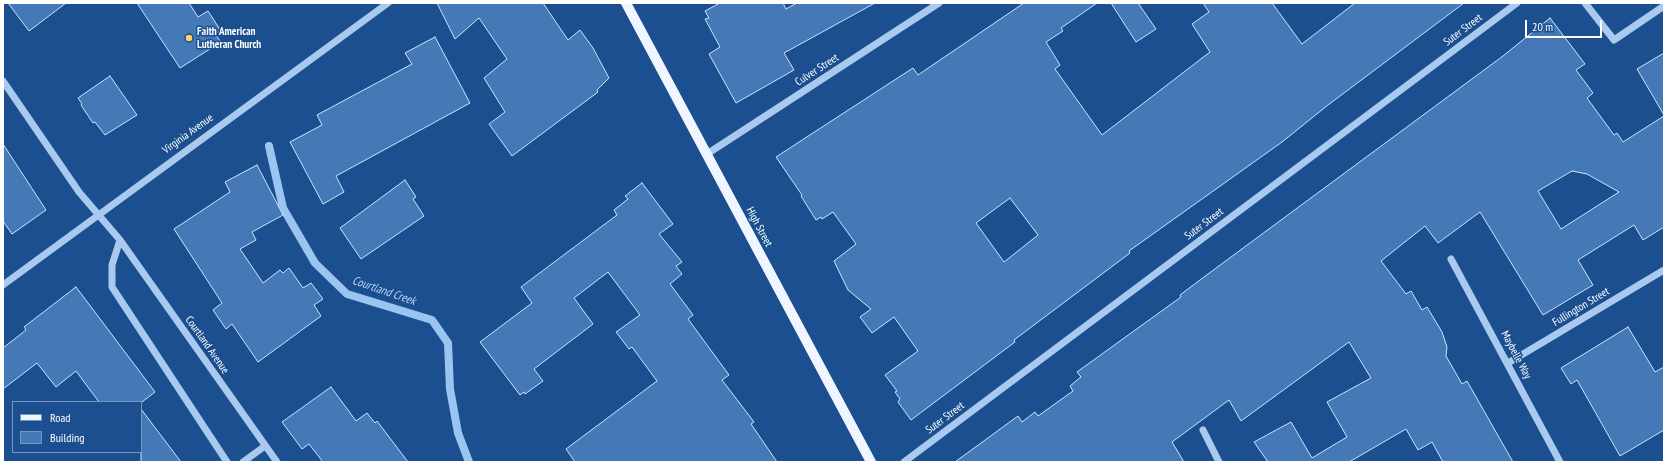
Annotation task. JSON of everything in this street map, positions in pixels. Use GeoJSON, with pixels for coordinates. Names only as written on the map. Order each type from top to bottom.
{"type":"FeatureCollection","features":[{"type":"Feature","properties":{"kind":"main road","name":"High Street"},"geometry":{"type":"LineString","coordinates":[[626,3],[871,462]]}},
{"type":"Feature","properties":{"kind":"street","name":"Virginia Avenue"},"geometry":{"type":"LineString","coordinates":[[3,285],[388,3]]}},
{"type":"Feature","properties":{"kind":"street","name":"Culver Street"},"geometry":{"type":"LineString","coordinates":[[707,154],[940,3]]}},
{"type":"Feature","properties":{"kind":"street","name":"Suter Street"},"geometry":{"type":"LineString","coordinates":[[904,462],[1517,3]]}},
{"type":"Feature","properties":{"kind":"street"},"geometry":{"type":"LineString","coordinates":[[1584,3],[1614,40],[1664,6]]}},
{"type":"Feature","properties":{"kind":"street","name":"Courtland Avenue"},"geometry":{"type":"LineString","coordinates":[[3,81],[79,192],[120,240],[277,462]]}},
{"type":"Feature","properties":{"kind":"street"},"geometry":{"type":"LineString","coordinates":[[120,240],[112,265],[112,287],[227,462]]}},
{"type":"Feature","properties":{"kind":"street","name":"Maybelle Way"},"geometry":{"type":"LineString","coordinates":[[1451,259],[1560,462]]}},
{"type":"Feature","properties":{"kind":"street","name":"Fullington Street"},"geometry":{"type":"LineString","coordinates":[[1508,363],[1664,270]]}},
{"type":"Feature","properties":{"kind":"street"},"geometry":{"type":"LineString","coordinates":[[1203,430],[1219,462]]}},
{"type":"Feature","properties":{"kind":"street"},"geometry":{"type":"LineString","coordinates":[[243,462],[265,446]]}},
{"type":"Feature","properties":{"kind":"building"},"geometry":{"type":"Polygon","coordinates":[[[8,3],[66,3],[29,31],[8,3]]]}},
{"type":"Feature","properties":{"kind":"building","name":"Faith American Lutheran Church"},"geometry":{"type":"Polygon","coordinates":[[[137,3],[189,3],[198,17],[208,11],[221,31],[215,34],[221,42],[180,68],[137,3]]]}},
{"type":"Feature","properties":{"kind":"building"},"geometry":{"type":"Polygon","coordinates":[[[437,3],[543,3],[568,40],[580,30],[593,48],[609,78],[597,90],[598,92],[512,156],[489,124],[505,112],[484,78],[507,59],[479,18],[455,39],[437,3]]]}},
{"type":"Feature","properties":{"kind":"building"},"geometry":{"type":"Polygon","coordinates":[[[720,3],[783,3],[786,9],[797,3],[875,3],[784,53],[794,70],[736,103],[709,54],[720,47],[705,19],[709,18],[705,11],[720,3]]]}},
{"type":"Feature","properties":{"kind":"building"},"geometry":{"type":"Polygon","coordinates":[[[1024,3],[1097,3],[1061,28],[1063,31],[1046,42],[1060,65],[1055,69],[1102,135],[1210,52],[1192,24],[1209,12],[1203,3],[1272,3],[1302,44],[1355,3],[1464,3],[1328,105],[1282,142],[1129,251],[1130,253],[911,420],[898,402],[900,399],[895,392],[897,391],[885,375],[918,351],[894,317],[872,333],[860,317],[871,309],[848,290],[834,261],[856,244],[833,212],[822,219],[821,217],[816,220],[801,196],[802,195],[776,157],[913,68],[918,75],[1024,3]],[[1010,198],[976,223],[1004,262],[1038,235],[1010,198]]]}},
{"type":"Feature","properties":{"kind":"building"},"geometry":{"type":"Polygon","coordinates":[[[1111,3],[1138,3],[1156,29],[1136,42],[1111,3]]]}},
{"type":"Feature","properties":{"kind":"building"},"geometry":{"type":"Polygon","coordinates":[[[1550,18],[1585,64],[1576,70],[1593,93],[1587,98],[1614,135],[1617,133],[1623,142],[1664,116],[1664,227],[1643,240],[1634,225],[1578,260],[1593,285],[1543,315],[1480,212],[1438,243],[1425,226],[1381,261],[1406,294],[1411,291],[1422,310],[1427,307],[1442,332],[1447,347],[1446,356],[1462,384],[1467,381],[1513,462],[1443,462],[1432,442],[1418,450],[1406,429],[1349,462],[1268,462],[1254,442],[1291,422],[1312,458],[1347,437],[1327,402],[1371,378],[1349,342],[1241,421],[1229,400],[1172,442],[1184,462],[955,462],[1018,416],[1022,422],[1035,412],[1038,416],[1073,391],[1070,386],[1081,377],[1077,372],[1181,297],[1180,295],[1208,274],[1503,56],[1550,18]],[[1572,171],[1538,191],[1561,229],[1619,192],[1587,174],[1572,171]]]}},
{"type":"Feature","properties":{"kind":"building"},"geometry":{"type":"Polygon","coordinates":[[[435,37],[470,103],[336,176],[344,192],[323,204],[290,142],[322,125],[317,115],[412,64],[405,53],[435,37]]]}},
{"type":"Feature","properties":{"kind":"building"},"geometry":{"type":"Polygon","coordinates":[[[1664,53],[1664,115],[1637,69],[1664,53]]]}},
{"type":"Feature","properties":{"kind":"building"},"geometry":{"type":"Polygon","coordinates":[[[110,76],[137,115],[105,135],[95,122],[93,123],[78,98],[110,76]]]}},
{"type":"Feature","properties":{"kind":"building"},"geometry":{"type":"Polygon","coordinates":[[[3,144],[46,210],[12,234],[3,221],[3,144]]]}},
{"type":"Feature","properties":{"kind":"building"},"geometry":{"type":"Polygon","coordinates":[[[257,165],[283,215],[252,232],[256,240],[240,249],[263,283],[280,270],[283,273],[289,268],[303,288],[311,283],[323,299],[314,305],[321,316],[258,362],[232,324],[226,329],[213,310],[222,303],[174,229],[230,192],[225,182],[257,165]]]}},
{"type":"Feature","properties":{"kind":"building"},"geometry":{"type":"Polygon","coordinates":[[[405,180],[416,197],[413,199],[424,216],[361,259],[340,228],[405,180]]]}},
{"type":"Feature","properties":{"kind":"building"},"geometry":{"type":"Polygon","coordinates":[[[642,183],[673,224],[659,234],[682,262],[676,266],[682,274],[670,284],[693,315],[688,319],[729,375],[722,380],[754,422],[751,424],[777,462],[575,462],[566,449],[657,381],[632,347],[629,349],[616,332],[640,315],[608,272],[574,298],[593,324],[534,369],[543,381],[525,394],[524,392],[520,395],[480,342],[532,303],[521,287],[617,215],[614,210],[628,199],[625,196],[642,183]]]}},
{"type":"Feature","properties":{"kind":"building"},"geometry":{"type":"Polygon","coordinates":[[[76,287],[155,392],[142,402],[98,401],[76,371],[56,387],[37,363],[3,389],[3,348],[26,330],[24,327],[76,287]]]}},
{"type":"Feature","properties":{"kind":"building"},"geometry":{"type":"Polygon","coordinates":[[[1628,327],[1655,372],[1664,367],[1664,430],[1620,456],[1577,380],[1571,384],[1561,368],[1628,327]]]}},
{"type":"Feature","properties":{"kind":"building"},"geometry":{"type":"Polygon","coordinates":[[[331,387],[356,421],[367,413],[375,423],[377,421],[408,462],[323,462],[309,444],[302,449],[282,422],[331,387]]]}},
{"type":"Feature","properties":{"kind":"building"},"geometry":{"type":"Polygon","coordinates":[[[142,410],[181,462],[141,462],[142,453],[142,410]]]}},
{"type":"Feature","properties":{"kind":"waterway","name":"Courtland Creek"},"geometry":{"type":"LineString","coordinates":[[269,146],[283,208],[315,263],[347,294],[432,320],[448,343],[450,389],[458,433],[469,462]]}},
{"type":"Feature","properties":{"kind":"place","name":"Faith American Lutheran Church"},"geometry":{"type":"Point","coordinates":[189,38]}}]}
